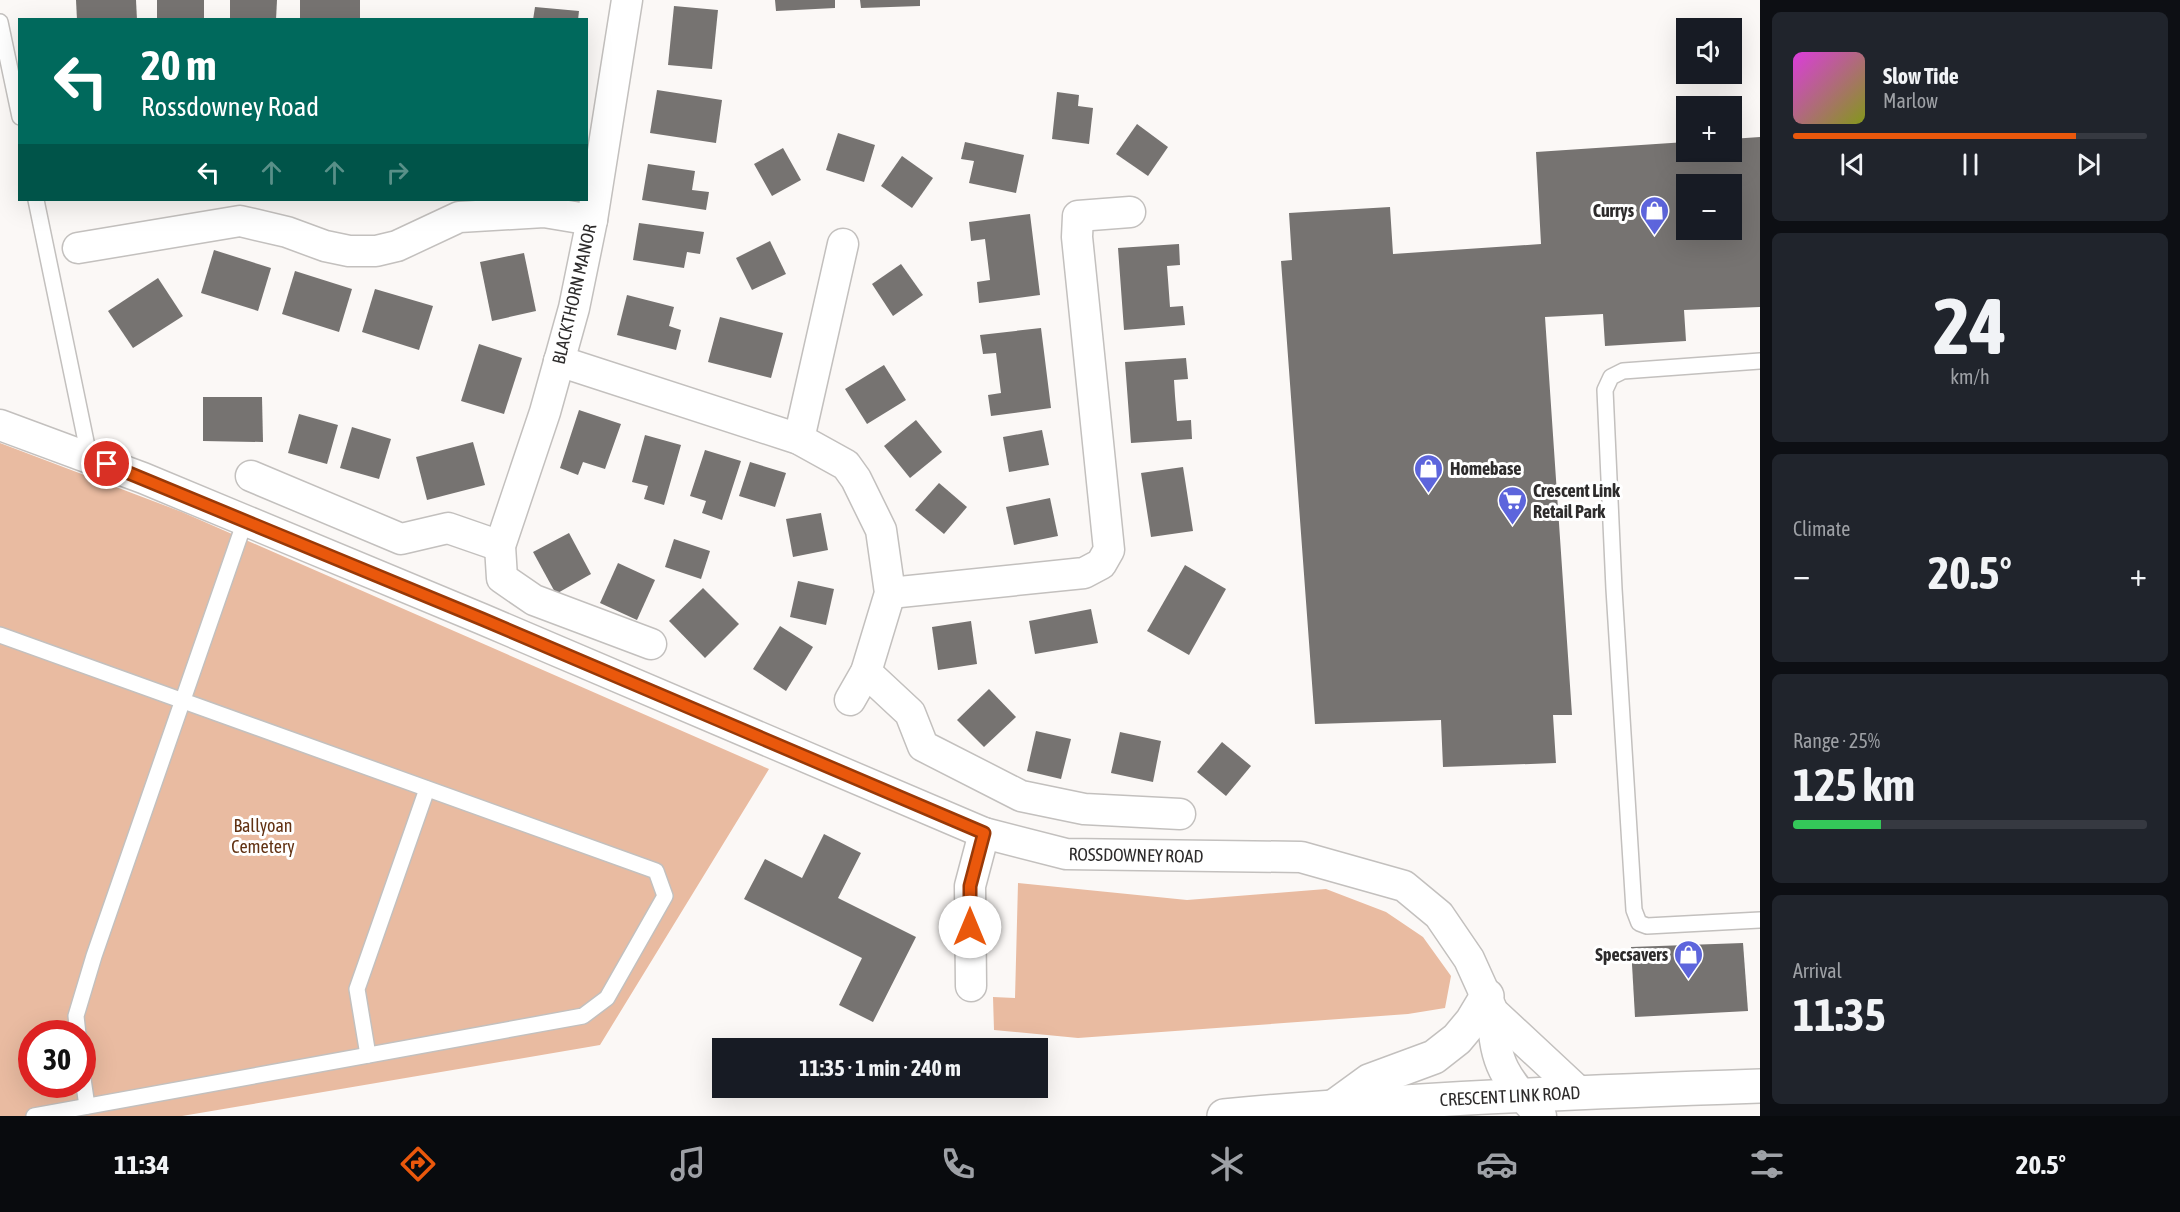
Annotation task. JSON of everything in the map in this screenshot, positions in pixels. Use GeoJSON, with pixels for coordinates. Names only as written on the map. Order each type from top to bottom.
{"type":"FeatureCollection","features":[{"type":"Feature","properties":{"kind":"highway"},"geometry":{"type":"LineString","coordinates":[[1336,1105],[1369,1081],[1434,1057],[1490,1004]]}},
{"type":"Feature","properties":{"kind":"highway","name":"CRESCENT LINK ROAD"},"geometry":{"type":"LineString","coordinates":[[1224,1116],[1336,1105],[1530,1105],[1579,1092],[1760,1086]]}},
{"type":"Feature","properties":{"kind":"street","name":"BLACKTHORN MANOR"},"geometry":{"type":"LineString","coordinates":[[500,546],[545,412],[574,308],[592,220],[627,0]]}},
{"type":"Feature","properties":{"kind":"street"},"geometry":{"type":"LineString","coordinates":[[78,248],[240,221],[287,232],[325,246],[349,251],[376,251],[397,246],[459,217],[544,212],[592,220]]}},
{"type":"Feature","properties":{"kind":"street"},"geometry":{"type":"LineString","coordinates":[[890,593],[1084,573],[1101,564],[1109,550],[1078,249],[1078,216],[1130,212]]}},
{"type":"Feature","properties":{"kind":"street"},"geometry":{"type":"LineString","coordinates":[[799,439],[843,244]]}},
{"type":"Feature","properties":{"kind":"street"},"geometry":{"type":"LineString","coordinates":[[559,361],[799,439],[846,465],[881,530],[890,593],[866,672],[850,700]]}},
{"type":"Feature","properties":{"kind":"street","name":"ROSSDOWNEY ROAD"},"geometry":{"type":"LineString","coordinates":[[0,425],[89,456],[482,619],[984,833],[1066,855],[1301,857],[1404,886],[1439,915],[1469,959],[1490,1004],[1579,1092]]}},
{"type":"Feature","properties":{"kind":"street"},"geometry":{"type":"LineString","coordinates":[[251,476],[401,539],[448,528],[500,546],[502,578],[534,600],[651,644]]}},
{"type":"Feature","properties":{"kind":"street"},"geometry":{"type":"LineString","coordinates":[[866,672],[910,713],[923,746],[1021,796],[1084,809],[1180,814]]}},
{"type":"Feature","properties":{"kind":"street"},"geometry":{"type":"LineString","coordinates":[[971,986],[970,886],[984,833]]}},
{"type":"Feature","properties":{"kind":"street","name":"ROSSDOWNEY ROAD"},"geometry":{"type":"LineString","coordinates":[[1490,1004],[1493,1041],[1497,1057],[1530,1105]]}},
{"type":"Feature","properties":{"kind":"lane"},"geometry":{"type":"LineString","coordinates":[[0,22],[18,108]]}},
{"type":"Feature","properties":{"kind":"lane"},"geometry":{"type":"LineString","coordinates":[[36,201],[89,456]]}},
{"type":"Feature","properties":{"kind":"lane"},"geometry":{"type":"LineString","coordinates":[[1760,361],[1623,371],[1611,377],[1605,390],[1614,600],[1634,910],[1639,923],[1647,926],[1760,920]]}},
{"type":"Feature","properties":{"kind":"lane"},"geometry":{"type":"LineString","coordinates":[[76,1020],[182,700],[245,521]]}},
{"type":"Feature","properties":{"kind":"lane"},"geometry":{"type":"LineString","coordinates":[[0,635],[656,872],[665,896],[607,998],[584,1016],[34,1116]]}},
{"type":"Feature","properties":{"kind":"lane"},"geometry":{"type":"LineString","coordinates":[[368,1055],[357,990],[428,789]]}},
{"type":"Feature","properties":{"kind":"lane"},"geometry":{"type":"LineString","coordinates":[[86,1098],[87,1106]]}},
{"type":"Feature","properties":{"kind":"green space","name":"Ballyoan Cemetery"},"geometry":{"type":"Polygon","coordinates":[[[0,443],[182,512],[769,769],[600,1045],[182,1116],[0,1116],[0,443]]]}},
{"type":"Feature","properties":{"kind":"green space"},"geometry":{"type":"Polygon","coordinates":[[[1018,883],[1187,900],[1326,889],[1386,912],[1423,937],[1451,976],[1445,1008],[1408,1014],[1078,1038],[994,1030],[993,997],[1015,998],[1018,883]]]}},
{"type":"Feature","properties":{"kind":"building"},"geometry":{"type":"Polygon","coordinates":[[[76,0],[136,0],[137,18],[77,18],[76,0]]]}},
{"type":"Feature","properties":{"kind":"building"},"geometry":{"type":"Polygon","coordinates":[[[157,0],[204,0],[204,18],[157,18],[157,0]]]}},
{"type":"Feature","properties":{"kind":"building"},"geometry":{"type":"Polygon","coordinates":[[[230,0],[277,0],[276,18],[230,18],[230,0]]]}},
{"type":"Feature","properties":{"kind":"building"},"geometry":{"type":"Polygon","coordinates":[[[300,0],[360,0],[360,18],[300,18],[300,0]]]}},
{"type":"Feature","properties":{"kind":"building"},"geometry":{"type":"Polygon","coordinates":[[[775,0],[835,0],[835,8],[776,11],[775,0]]]}},
{"type":"Feature","properties":{"kind":"building"},"geometry":{"type":"Polygon","coordinates":[[[860,0],[920,0],[920,6],[861,8],[860,0]]]}},
{"type":"Feature","properties":{"kind":"building"},"geometry":{"type":"Polygon","coordinates":[[[674,6],[718,10],[712,69],[668,65],[674,6]]]}},
{"type":"Feature","properties":{"kind":"building"},"geometry":{"type":"Polygon","coordinates":[[[535,7],[579,11],[578,18],[533,18],[535,7]]]}},
{"type":"Feature","properties":{"kind":"building"},"geometry":{"type":"Polygon","coordinates":[[[657,90],[722,100],[716,143],[650,133],[657,90]]]}},
{"type":"Feature","properties":{"kind":"building"},"geometry":{"type":"Polygon","coordinates":[[[1057,92],[1079,95],[1078,106],[1093,108],[1089,144],[1052,139],[1057,92]]]}},
{"type":"Feature","properties":{"kind":"building"},"geometry":{"type":"Polygon","coordinates":[[[1137,124],[1168,147],[1148,176],[1116,154],[1137,124]]]}},
{"type":"Feature","properties":{"kind":"building"},"geometry":{"type":"Polygon","coordinates":[[[838,133],[875,145],[864,182],[826,170],[838,133]]]}},
{"type":"Feature","properties":{"kind":"building"},"geometry":{"type":"Polygon","coordinates":[[[1760,137],[1760,307],[1684,310],[1686,341],[1605,346],[1603,314],[1545,317],[1572,715],[1553,715],[1556,763],[1443,767],[1441,720],[1315,724],[1281,261],[1292,260],[1289,213],[1390,207],[1393,254],[1541,244],[1536,152],[1676,143],[1676,162],[1742,162],[1742,138],[1760,137]]]}},
{"type":"Feature","properties":{"kind":"building"},"geometry":{"type":"Polygon","coordinates":[[[965,142],[1024,155],[1016,193],[969,183],[974,161],[961,159],[965,142]]]}},
{"type":"Feature","properties":{"kind":"building"},"geometry":{"type":"Polygon","coordinates":[[[783,148],[801,180],[772,196],[754,164],[783,148]]]}},
{"type":"Feature","properties":{"kind":"building"},"geometry":{"type":"Polygon","coordinates":[[[902,156],[933,178],[912,208],[881,186],[902,156]]]}},
{"type":"Feature","properties":{"kind":"building"},"geometry":{"type":"Polygon","coordinates":[[[648,164],[695,171],[692,190],[709,192],[706,210],[642,200],[648,164]]]}},
{"type":"Feature","properties":{"kind":"building"},"geometry":{"type":"Polygon","coordinates":[[[1030,214],[1040,295],[979,303],[977,282],[990,280],[985,239],[971,241],[969,222],[1030,214]]]}},
{"type":"Feature","properties":{"kind":"building"},"geometry":{"type":"Polygon","coordinates":[[[639,223],[704,232],[700,254],[687,252],[684,268],[633,260],[639,223]]]}},
{"type":"Feature","properties":{"kind":"building"},"geometry":{"type":"Polygon","coordinates":[[[770,241],[786,274],[752,290],[736,258],[770,241]]]}},
{"type":"Feature","properties":{"kind":"building"},"geometry":{"type":"Polygon","coordinates":[[[1179,244],[1180,265],[1167,266],[1170,307],[1183,306],[1185,325],[1124,330],[1118,248],[1179,244]]]}},
{"type":"Feature","properties":{"kind":"building"},"geometry":{"type":"Polygon","coordinates":[[[214,250],[271,268],[258,311],[201,293],[214,250]]]}},
{"type":"Feature","properties":{"kind":"building"},"geometry":{"type":"Polygon","coordinates":[[[524,253],[536,311],[492,321],[480,262],[524,253]]]}},
{"type":"Feature","properties":{"kind":"building"},"geometry":{"type":"Polygon","coordinates":[[[901,264],[923,295],[893,316],[872,284],[901,264]]]}},
{"type":"Feature","properties":{"kind":"building"},"geometry":{"type":"Polygon","coordinates":[[[295,271],[352,289],[339,332],[282,314],[295,271]]]}},
{"type":"Feature","properties":{"kind":"building"},"geometry":{"type":"Polygon","coordinates":[[[158,278],[183,316],[133,348],[108,311],[158,278]]]}},
{"type":"Feature","properties":{"kind":"building"},"geometry":{"type":"Polygon","coordinates":[[[375,289],[433,306],[419,350],[362,332],[375,289]]]}},
{"type":"Feature","properties":{"kind":"building"},"geometry":{"type":"Polygon","coordinates":[[[627,295],[674,307],[669,326],[681,330],[676,350],[617,335],[627,295]]]}},
{"type":"Feature","properties":{"kind":"building"},"geometry":{"type":"Polygon","coordinates":[[[720,317],[783,333],[771,378],[708,362],[720,317]]]}},
{"type":"Feature","properties":{"kind":"building"},"geometry":{"type":"Polygon","coordinates":[[[1041,328],[1051,408],[991,416],[988,395],[1001,393],[996,353],[983,354],[980,335],[1041,328]]]}},
{"type":"Feature","properties":{"kind":"building"},"geometry":{"type":"Polygon","coordinates":[[[479,344],[522,358],[504,414],[461,401],[479,344]]]}},
{"type":"Feature","properties":{"kind":"building"},"geometry":{"type":"Polygon","coordinates":[[[1186,358],[1188,379],[1174,380],[1175,396],[1177,421],[1191,420],[1192,439],[1131,443],[1125,362],[1186,358]]]}},
{"type":"Feature","properties":{"kind":"building"},"geometry":{"type":"Polygon","coordinates":[[[884,365],[906,400],[867,424],[845,389],[884,365]]]}},
{"type":"Feature","properties":{"kind":"building"},"geometry":{"type":"Polygon","coordinates":[[[203,397],[262,397],[263,442],[203,441],[203,397]]]}},
{"type":"Feature","properties":{"kind":"building"},"geometry":{"type":"Polygon","coordinates":[[[579,410],[621,424],[605,469],[583,462],[578,475],[560,468],[579,410]]]}},
{"type":"Feature","properties":{"kind":"building"},"geometry":{"type":"Polygon","coordinates":[[[299,414],[338,425],[327,464],[288,453],[299,414]]]}},
{"type":"Feature","properties":{"kind":"building"},"geometry":{"type":"Polygon","coordinates":[[[916,420],[942,452],[910,478],[884,446],[916,420]]]}},
{"type":"Feature","properties":{"kind":"building"},"geometry":{"type":"Polygon","coordinates":[[[352,427],[391,439],[379,479],[340,468],[352,427]]]}},
{"type":"Feature","properties":{"kind":"building"},"geometry":{"type":"Polygon","coordinates":[[[1042,430],[1049,465],[1009,472],[1003,437],[1042,430]]]}},
{"type":"Feature","properties":{"kind":"building"},"geometry":{"type":"Polygon","coordinates":[[[645,435],[681,445],[664,505],[644,499],[648,486],[632,482],[645,435]]]}},
{"type":"Feature","properties":{"kind":"building"},"geometry":{"type":"Polygon","coordinates":[[[473,442],[485,485],[427,500],[416,457],[473,442]]]}},
{"type":"Feature","properties":{"kind":"building"},"geometry":{"type":"Polygon","coordinates":[[[705,450],[741,461],[722,520],[702,513],[706,501],[690,496],[705,450]]]}},
{"type":"Feature","properties":{"kind":"building"},"geometry":{"type":"Polygon","coordinates":[[[750,462],[786,473],[775,507],[739,496],[750,462]]]}},
{"type":"Feature","properties":{"kind":"building"},"geometry":{"type":"Polygon","coordinates":[[[1183,467],[1193,531],[1151,537],[1141,473],[1183,467]]]}},
{"type":"Feature","properties":{"kind":"building"},"geometry":{"type":"Polygon","coordinates":[[[939,483],[967,507],[944,534],[915,510],[939,483]]]}},
{"type":"Feature","properties":{"kind":"building"},"geometry":{"type":"Polygon","coordinates":[[[1050,498],[1058,536],[1014,545],[1006,507],[1050,498]]]}},
{"type":"Feature","properties":{"kind":"building"},"geometry":{"type":"Polygon","coordinates":[[[821,513],[828,550],[793,557],[786,519],[821,513]]]}},
{"type":"Feature","properties":{"kind":"building"},"geometry":{"type":"Polygon","coordinates":[[[569,533],[591,574],[556,594],[533,552],[569,533]]]}},
{"type":"Feature","properties":{"kind":"building"},"geometry":{"type":"Polygon","coordinates":[[[674,539],[710,551],[701,579],[665,567],[674,539]]]}},
{"type":"Feature","properties":{"kind":"building"},"geometry":{"type":"Polygon","coordinates":[[[618,563],[655,580],[637,620],[600,603],[618,563]]]}},
{"type":"Feature","properties":{"kind":"building"},"geometry":{"type":"Polygon","coordinates":[[[1185,565],[1226,589],[1189,655],[1147,631],[1185,565]]]}},
{"type":"Feature","properties":{"kind":"building"},"geometry":{"type":"Polygon","coordinates":[[[798,581],[834,589],[826,625],[790,617],[798,581]]]}},
{"type":"Feature","properties":{"kind":"building"},"geometry":{"type":"Polygon","coordinates":[[[703,588],[739,624],[705,658],[669,621],[703,588]]]}},
{"type":"Feature","properties":{"kind":"building"},"geometry":{"type":"Polygon","coordinates":[[[1091,609],[1098,643],[1035,654],[1029,621],[1091,609]]]}},
{"type":"Feature","properties":{"kind":"building"},"geometry":{"type":"Polygon","coordinates":[[[971,621],[977,664],[938,670],[932,627],[971,621]]]}},
{"type":"Feature","properties":{"kind":"building"},"geometry":{"type":"Polygon","coordinates":[[[780,626],[813,647],[786,691],[753,669],[780,626]]]}},
{"type":"Feature","properties":{"kind":"building"},"geometry":{"type":"Polygon","coordinates":[[[989,689],[1016,717],[984,747],[957,720],[989,689]]]}},
{"type":"Feature","properties":{"kind":"building"},"geometry":{"type":"Polygon","coordinates":[[[1036,731],[1071,739],[1061,779],[1027,771],[1036,731]]]}},
{"type":"Feature","properties":{"kind":"building"},"geometry":{"type":"Polygon","coordinates":[[[1120,732],[1161,741],[1153,782],[1111,773],[1120,732]]]}},
{"type":"Feature","properties":{"kind":"building"},"geometry":{"type":"Polygon","coordinates":[[[1222,742],[1251,766],[1226,796],[1197,772],[1222,742]]]}},
{"type":"Feature","properties":{"kind":"building"},"geometry":{"type":"Polygon","coordinates":[[[824,834],[861,853],[838,898],[916,937],[873,1022],[839,1005],[862,958],[744,899],[765,859],[802,878],[824,834]]]}},
{"type":"Feature","properties":{"kind":"building","name":"Specsavers"},"geometry":{"type":"Polygon","coordinates":[[[1743,943],[1748,1011],[1635,1017],[1631,947],[1743,943]]]}},
{"type":"Feature","properties":{"kind":"place","name":"Currys"},"geometry":{"type":"Point","coordinates":[1655,236]}},
{"type":"Feature","properties":{"kind":"place","name":"Homebase"},"geometry":{"type":"Point","coordinates":[1429,494]}},
{"type":"Feature","properties":{"kind":"place","name":"Crescent Link Retail Park"},"geometry":{"type":"Point","coordinates":[1512,526]}},
{"type":"Feature","properties":{"kind":"place","name":"Specsavers"},"geometry":{"type":"Point","coordinates":[1689,980]}},
{"type":"Feature","properties":{"kind":"route"},"geometry":{"type":"LineString","coordinates":[[107,464],[482,619],[876,789],[984,833],[970,886],[970,927]]}}]}
